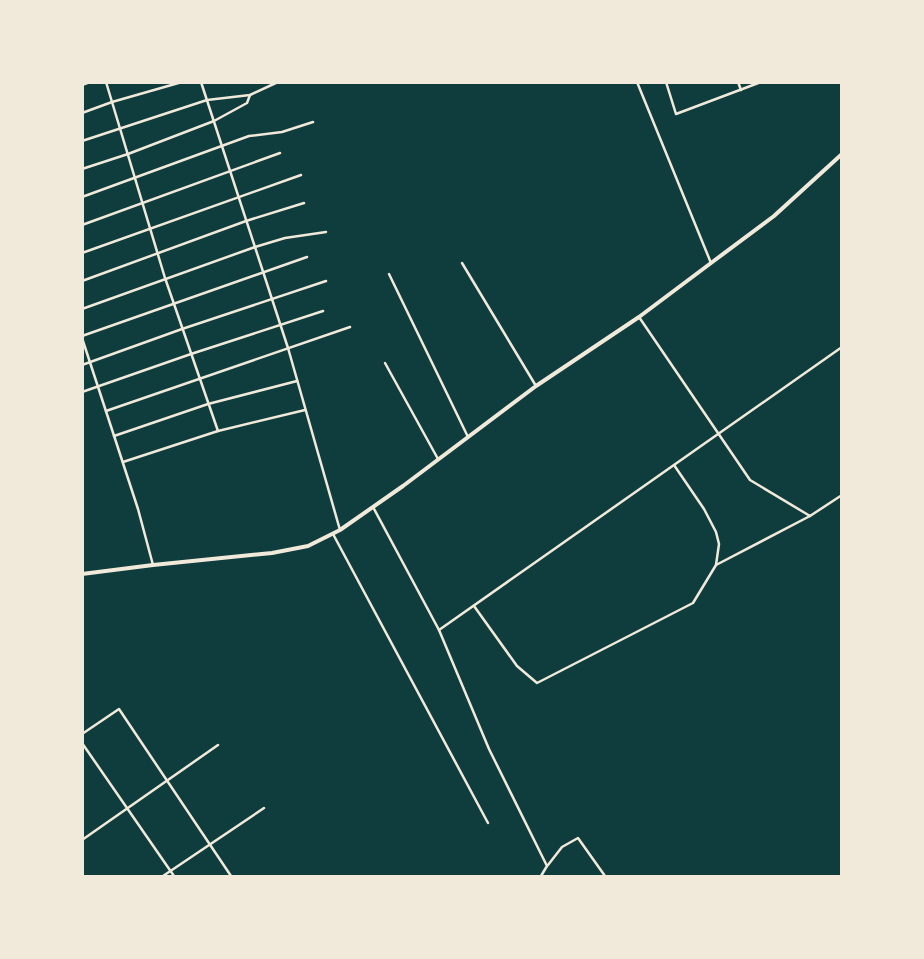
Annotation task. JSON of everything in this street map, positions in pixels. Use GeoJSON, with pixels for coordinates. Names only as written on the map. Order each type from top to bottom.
{"type":"FeatureCollection","features":[{"type":"Feature","properties":{"kind":"highway"},"geometry":{"type":"LineString","coordinates":[[82,574],[153,565],[272,554],[308,546],[333,534],[373,507],[536,386],[639,317],[774,216],[842,154]]}},
{"type":"Feature","properties":{"kind":"street"},"geometry":{"type":"LineString","coordinates":[[82,85],[90,82]]}},
{"type":"Feature","properties":{"kind":"street"},"geometry":{"type":"LineString","coordinates":[[106,82],[165,278],[218,431]]}},
{"type":"Feature","properties":{"kind":"street"},"geometry":{"type":"LineString","coordinates":[[82,112],[182,82]]}},
{"type":"Feature","properties":{"kind":"street"},"geometry":{"type":"LineString","coordinates":[[201,82],[288,348],[340,530]]}},
{"type":"Feature","properties":{"kind":"street"},"geometry":{"type":"LineString","coordinates":[[82,142],[207,100],[250,95],[278,82]]}},
{"type":"Feature","properties":{"kind":"street"},"geometry":{"type":"LineString","coordinates":[[637,82],[711,263]]}},
{"type":"Feature","properties":{"kind":"street"},"geometry":{"type":"LineString","coordinates":[[666,82],[676,114],[761,82]]}},
{"type":"Feature","properties":{"kind":"street"},"geometry":{"type":"LineString","coordinates":[[738,82],[741,90]]}},
{"type":"Feature","properties":{"kind":"street"},"geometry":{"type":"LineString","coordinates":[[82,169],[128,154],[214,121],[247,103],[250,95]]}},
{"type":"Feature","properties":{"kind":"street"},"geometry":{"type":"LineString","coordinates":[[82,197],[249,136],[282,132],[313,122]]}},
{"type":"Feature","properties":{"kind":"street"},"geometry":{"type":"LineString","coordinates":[[82,225],[280,153]]}},
{"type":"Feature","properties":{"kind":"street"},"geometry":{"type":"LineString","coordinates":[[82,253],[301,175]]}},
{"type":"Feature","properties":{"kind":"street"},"geometry":{"type":"LineString","coordinates":[[82,281],[246,221],[304,203]]}},
{"type":"Feature","properties":{"kind":"street"},"geometry":{"type":"LineString","coordinates":[[82,309],[254,247],[284,238],[326,232]]}},
{"type":"Feature","properties":{"kind":"street"},"geometry":{"type":"LineString","coordinates":[[153,565],[138,509],[82,337],[307,257]]}},
{"type":"Feature","properties":{"kind":"street"},"geometry":{"type":"LineString","coordinates":[[462,263],[536,386]]}},
{"type":"Feature","properties":{"kind":"street"},"geometry":{"type":"LineString","coordinates":[[389,274],[468,437]]}},
{"type":"Feature","properties":{"kind":"street"},"geometry":{"type":"LineString","coordinates":[[82,365],[326,281]]}},
{"type":"Feature","properties":{"kind":"street"},"geometry":{"type":"LineString","coordinates":[[82,392],[323,311]]}},
{"type":"Feature","properties":{"kind":"street"},"geometry":{"type":"LineString","coordinates":[[639,317],[750,480],[810,516]]}},
{"type":"Feature","properties":{"kind":"street"},"geometry":{"type":"LineString","coordinates":[[106,411],[350,327]]}},
{"type":"Feature","properties":{"kind":"street"},"geometry":{"type":"LineString","coordinates":[[439,630],[842,347]]}},
{"type":"Feature","properties":{"kind":"street"},"geometry":{"type":"LineString","coordinates":[[385,363],[438,459]]}},
{"type":"Feature","properties":{"kind":"street"},"geometry":{"type":"LineString","coordinates":[[114,436],[208,404],[297,381]]}},
{"type":"Feature","properties":{"kind":"street"},"geometry":{"type":"LineString","coordinates":[[123,462],[218,431],[306,410]]}},
{"type":"Feature","properties":{"kind":"street"},"geometry":{"type":"LineString","coordinates":[[474,606],[517,666],[536,683],[693,603],[716,565],[719,544],[716,532],[704,509],[674,465]]}},
{"type":"Feature","properties":{"kind":"street"},"geometry":{"type":"LineString","coordinates":[[716,565],[810,516],[842,495]]}},
{"type":"Feature","properties":{"kind":"street"},"geometry":{"type":"LineString","coordinates":[[373,507],[439,630],[489,749],[547,866]]}},
{"type":"Feature","properties":{"kind":"street"},"geometry":{"type":"LineString","coordinates":[[333,534],[488,823]]}},
{"type":"Feature","properties":{"kind":"street"},"geometry":{"type":"LineString","coordinates":[[82,734],[119,710],[231,876]]}},
{"type":"Feature","properties":{"kind":"street"},"geometry":{"type":"LineString","coordinates":[[82,743],[174,876]]}},
{"type":"Feature","properties":{"kind":"street"},"geometry":{"type":"LineString","coordinates":[[82,840],[218,745]]}},
{"type":"Feature","properties":{"kind":"street"},"geometry":{"type":"LineString","coordinates":[[163,876],[264,808]]}},
{"type":"Feature","properties":{"kind":"street"},"geometry":{"type":"LineString","coordinates":[[541,876],[562,847],[578,838],[605,876]]}}]}
